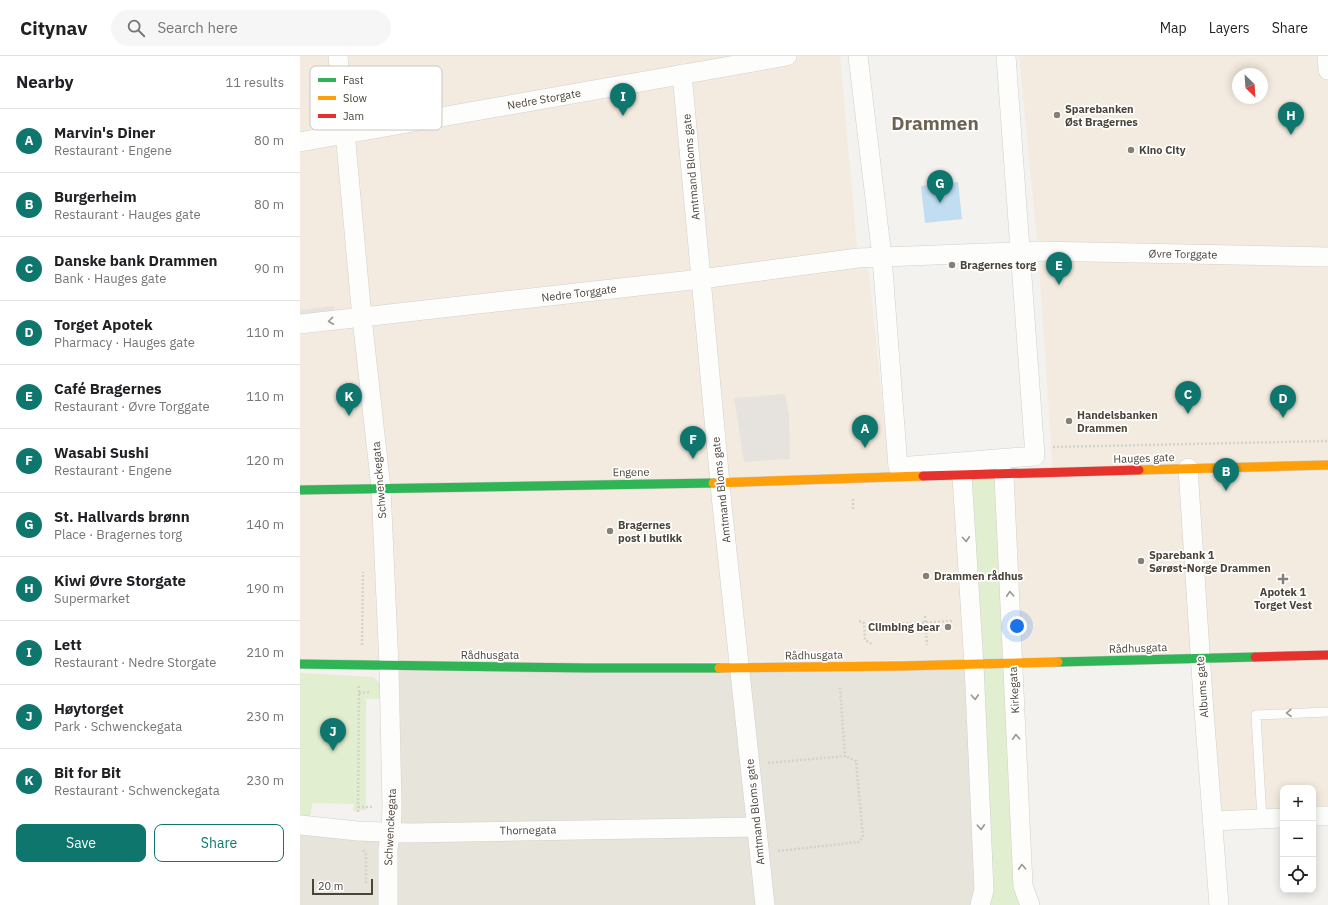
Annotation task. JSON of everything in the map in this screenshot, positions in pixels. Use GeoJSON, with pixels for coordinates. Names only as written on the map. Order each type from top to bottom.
{"type":"FeatureCollection","features":[{"type":"Feature","properties":{"kind":"street","name":"Schwenckegata"},"geometry":{"type":"LineString","coordinates":[[338,56],[339,66]]}},
{"type":"Feature","properties":{"kind":"street","name":"Nedre Storgate"},"geometry":{"type":"LineString","coordinates":[[442,117],[787,56]]}},
{"type":"Feature","properties":{"kind":"street"},"geometry":{"type":"LineString","coordinates":[[858,56],[882,257],[898,467],[1035,456],[1019,252],[1006,56]]}},
{"type":"Feature","properties":{"kind":"street"},"geometry":{"type":"LineString","coordinates":[[1327,56],[1328,70]]}},
{"type":"Feature","properties":{"kind":"street","name":"Amtmand Bloms gate"},"geometry":{"type":"LineString","coordinates":[[682,74],[720,483],[765,905]]}},
{"type":"Feature","properties":{"kind":"street","name":"Schwenckegata"},"geometry":{"type":"LineString","coordinates":[[346,130],[362,318],[381,488],[389,666],[392,807],[391,832],[388,848],[388,905]]}},
{"type":"Feature","properties":{"kind":"street","name":"Nedre Storgate"},"geometry":{"type":"LineString","coordinates":[[300,142],[368,130]]}},
{"type":"Feature","properties":{"kind":"street","name":"Øvre Torggate"},"geometry":{"type":"LineString","coordinates":[[882,257],[1038,251],[1328,257]]}},
{"type":"Feature","properties":{"kind":"street","name":"Nedre Torggate"},"geometry":{"type":"LineString","coordinates":[[300,324],[701,279],[858,258],[882,257]]}},
{"type":"Feature","properties":{"kind":"street","name":"Hauges gate"},"geometry":{"type":"LineString","coordinates":[[962,476],[1188,468],[1328,465]]}},
{"type":"Feature","properties":{"kind":"street","name":"Albums gate"},"geometry":{"type":"LineString","coordinates":[[1188,468],[1200,658],[1219,905]]}},
{"type":"Feature","properties":{"kind":"street","name":"Kirkegata"},"geometry":{"type":"LineString","coordinates":[[1004,475],[1023,886],[1030,905]]}},
{"type":"Feature","properties":{"kind":"street"},"geometry":{"type":"LineString","coordinates":[[962,476],[974,665],[984,890],[980,905]]}},
{"type":"Feature","properties":{"kind":"street","name":"Engene"},"geometry":{"type":"LineString","coordinates":[[300,490],[720,483],[962,476]]}},
{"type":"Feature","properties":{"kind":"street","name":"Rådhusgata"},"geometry":{"type":"LineString","coordinates":[[300,664],[739,668],[974,665],[1328,655]]}},
{"type":"Feature","properties":{"kind":"street"},"geometry":{"type":"LineString","coordinates":[[1316,816],[1328,816]]}},
{"type":"Feature","properties":{"kind":"street"},"geometry":{"type":"LineString","coordinates":[[1212,821],[1280,818]]}},
{"type":"Feature","properties":{"kind":"street","name":"Thornegata"},"geometry":{"type":"LineString","coordinates":[[300,825],[358,831],[391,832],[756,826]]}},
{"type":"Feature","properties":{"kind":"lane"},"geometry":{"type":"LineString","coordinates":[[1262,819],[1256,715],[1328,712]]}},
{"type":"Feature","properties":{"kind":"path"},"geometry":{"type":"LineString","coordinates":[[1051,448],[1328,441]]}},
{"type":"Feature","properties":{"kind":"path"},"geometry":{"type":"LineString","coordinates":[[853,499],[853,510]]}},
{"type":"Feature","properties":{"kind":"path"},"geometry":{"type":"LineString","coordinates":[[363,566],[363,637],[359,665],[358,840],[366,856],[366,891]]}},
{"type":"Feature","properties":{"kind":"path"},"geometry":{"type":"LineString","coordinates":[[925,616],[927,649]]}},
{"type":"Feature","properties":{"kind":"path"},"geometry":{"type":"LineString","coordinates":[[859,621],[864,623],[865,640]]}},
{"type":"Feature","properties":{"kind":"path"},"geometry":{"type":"LineString","coordinates":[[882,625],[956,621]]}},
{"type":"Feature","properties":{"kind":"path"},"geometry":{"type":"LineString","coordinates":[[840,688],[845,756]]}},
{"type":"Feature","properties":{"kind":"path"},"geometry":{"type":"LineString","coordinates":[[750,765],[845,756],[856,761],[863,837],[859,842],[759,854]]}},
{"type":"Feature","properties":{"kind":"shaded area"},"geometry":{"type":"Polygon","coordinates":[[[300,56],[840,56],[858,258],[869,272],[890,478],[1053,473],[1038,251],[1019,56],[1328,56],[1328,816],[1316,817],[1316,785],[1280,785],[1280,818],[1212,822],[1200,658],[300,665],[300,56]]]}},
{"type":"Feature","properties":{"kind":"shaded area"},"geometry":{"type":"Polygon","coordinates":[[[334,306],[335,320],[300,324],[300,310],[334,306]]]}},
{"type":"Feature","properties":{"kind":"shaded area"},"geometry":{"type":"Polygon","coordinates":[[[785,394],[789,414],[790,459],[744,462],[734,398],[785,394]]]}},
{"type":"Feature","properties":{"kind":"shaded area"},"geometry":{"type":"Polygon","coordinates":[[[973,665],[979,905],[300,905],[300,833],[377,839],[402,816],[399,670],[973,665]]]}},
{"type":"Feature","properties":{"kind":"green space"},"geometry":{"type":"Polygon","coordinates":[[[1004,475],[1026,905],[982,905],[962,476],[1004,475]]]}},
{"type":"Feature","properties":{"kind":"green space"},"geometry":{"type":"Polygon","coordinates":[[[300,673],[373,677],[380,683],[380,699],[366,699],[366,810],[353,811],[354,804],[312,803],[310,823],[300,823],[300,673]]]}},
{"type":"Feature","properties":{"kind":"water"},"geometry":{"type":"Polygon","coordinates":[[[958,182],[962,219],[925,223],[921,186],[958,182]]]}},
{"type":"Feature","properties":{"kind":"traffic: fast"},"geometry":{"type":"LineString","coordinates":[[300,490],[713,483]]}},
{"type":"Feature","properties":{"kind":"traffic: fast"},"geometry":{"type":"LineString","coordinates":[[1058,662],[1255,657]]}},
{"type":"Feature","properties":{"kind":"traffic: fast"},"geometry":{"type":"LineString","coordinates":[[300,664],[588,668],[719,668]]}},
{"type":"Feature","properties":{"kind":"traffic: slow"},"geometry":{"type":"LineString","coordinates":[[1139,470],[1328,465]]}},
{"type":"Feature","properties":{"kind":"traffic: slow"},"geometry":{"type":"LineString","coordinates":[[713,483],[923,476]]}},
{"type":"Feature","properties":{"kind":"traffic: slow"},"geometry":{"type":"LineString","coordinates":[[719,668],[902,666],[1058,662]]}},
{"type":"Feature","properties":{"kind":"traffic: jam"},"geometry":{"type":"LineString","coordinates":[[923,476],[1139,470]]}},
{"type":"Feature","properties":{"kind":"traffic: jam"},"geometry":{"type":"LineString","coordinates":[[1255,657],[1328,655]]}},
{"type":"Feature","properties":{"kind":"place","name":"Sparebanken Øst Bragernes"},"geometry":{"type":"Point","coordinates":[1057,115]}},
{"type":"Feature","properties":{"kind":"place","name":"Lett"},"geometry":{"type":"Point","coordinates":[623,116]}},
{"type":"Feature","properties":{"kind":"place","name":"Kiwi Øvre Storgate"},"geometry":{"type":"Point","coordinates":[1291,135]}},
{"type":"Feature","properties":{"kind":"place","name":"Kino City"},"geometry":{"type":"Point","coordinates":[1131,150]}},
{"type":"Feature","properties":{"kind":"place","name":"St. Hallvards brønn"},"geometry":{"type":"Point","coordinates":[940,203]}},
{"type":"Feature","properties":{"kind":"place","name":"Bragernes torg"},"geometry":{"type":"Point","coordinates":[952,265]}},
{"type":"Feature","properties":{"kind":"place","name":"Café Bragernes"},"geometry":{"type":"Point","coordinates":[1059,285]}},
{"type":"Feature","properties":{"kind":"place","name":"Danske bank Drammen"},"geometry":{"type":"Point","coordinates":[1188,414]}},
{"type":"Feature","properties":{"kind":"place","name":"Bit for Bit"},"geometry":{"type":"Point","coordinates":[349,416]}},
{"type":"Feature","properties":{"kind":"place","name":"Torget Apotek"},"geometry":{"type":"Point","coordinates":[1283,418]}},
{"type":"Feature","properties":{"kind":"place","name":"Handelsbanken Drammen"},"geometry":{"type":"Point","coordinates":[1069,421]}},
{"type":"Feature","properties":{"kind":"place","name":"Marvin's Diner"},"geometry":{"type":"Point","coordinates":[865,448]}},
{"type":"Feature","properties":{"kind":"place","name":"Wasabi Sushi"},"geometry":{"type":"Point","coordinates":[693,459]}},
{"type":"Feature","properties":{"kind":"place","name":"Burgerheim"},"geometry":{"type":"Point","coordinates":[1226,491]}},
{"type":"Feature","properties":{"kind":"place","name":"Bragernes post i butikk"},"geometry":{"type":"Point","coordinates":[610,531]}},
{"type":"Feature","properties":{"kind":"place","name":"Sparebank 1 Sørøst-Norge Drammen"},"geometry":{"type":"Point","coordinates":[1141,561]}},
{"type":"Feature","properties":{"kind":"place","name":"Drammen rådhus"},"geometry":{"type":"Point","coordinates":[926,576]}},
{"type":"Feature","properties":{"kind":"place","name":"Apotek 1 Torget Vest"},"geometry":{"type":"Point","coordinates":[1283,579]}},
{"type":"Feature","properties":{"kind":"place","name":"Climbing bear"},"geometry":{"type":"Point","coordinates":[948,627]}},
{"type":"Feature","properties":{"kind":"place","name":"Høytorget"},"geometry":{"type":"Point","coordinates":[333,751]}},
{"type":"Feature","properties":{"kind":"district","name":"Drammen"},"geometry":{"type":"Point","coordinates":[935,123]}}]}
